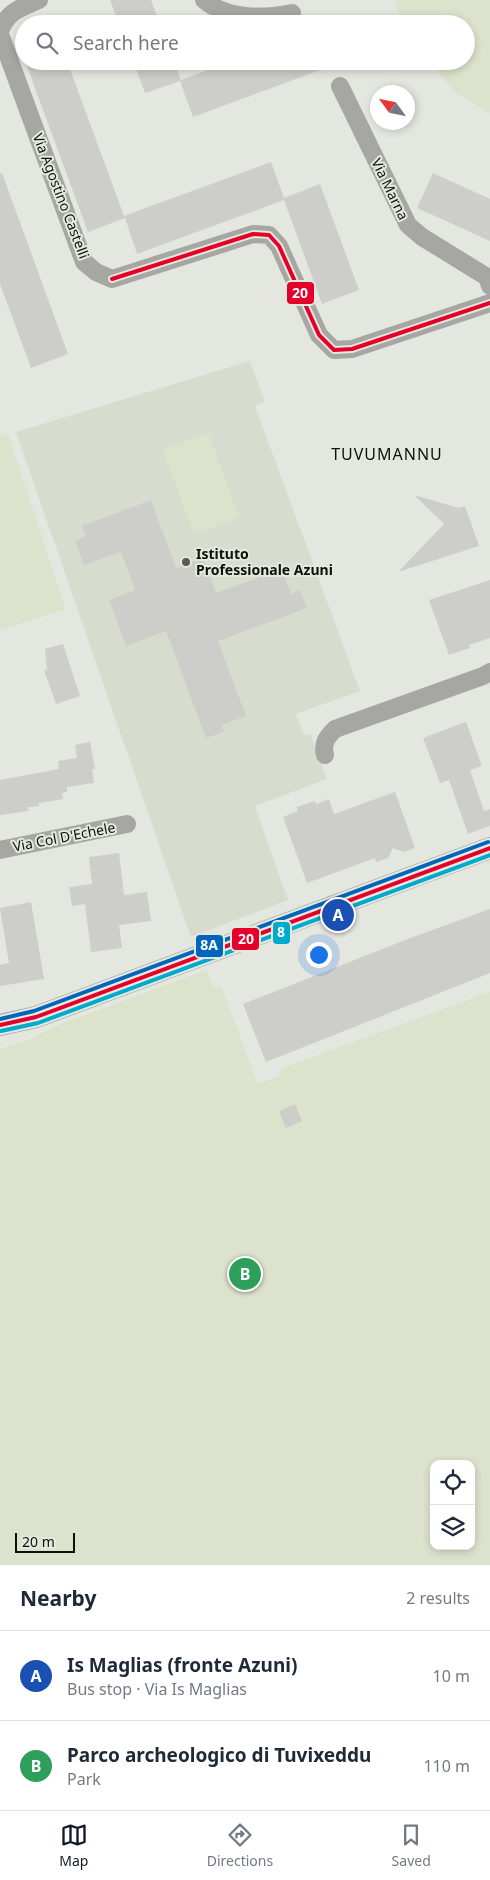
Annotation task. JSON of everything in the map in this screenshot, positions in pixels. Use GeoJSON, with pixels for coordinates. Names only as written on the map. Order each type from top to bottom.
{"type":"FeatureCollection","features":[{"type":"Feature","properties":{"kind":"street","name":"Via Agostino Castelli"},"geometry":{"type":"LineString","coordinates":[[39,0],[17,9],[5,20],[0,33],[84,262],[96,272],[112,279],[253,234],[269,235],[280,246],[320,335],[334,350],[352,349],[490,303]]}},
{"type":"Feature","properties":{"kind":"street"},"geometry":{"type":"LineString","coordinates":[[204,0],[212,7],[229,13],[252,15]]}},
{"type":"Feature","properties":{"kind":"street"},"geometry":{"type":"LineString","coordinates":[[283,15],[292,13]]}},
{"type":"Feature","properties":{"kind":"street","name":"Via Marna"},"geometry":{"type":"LineString","coordinates":[[340,86],[408,225],[422,237],[488,277],[490,286]]}},
{"type":"Feature","properties":{"kind":"street"},"geometry":{"type":"LineString","coordinates":[[325,755],[326,738],[336,729],[490,672]]}},
{"type":"Feature","properties":{"kind":"street","name":"Via Col D'Echele"},"geometry":{"type":"LineString","coordinates":[[0,850],[128,824]]}},
{"type":"Feature","properties":{"kind":"street"},"geometry":{"type":"LineString","coordinates":[[0,1025],[36,1017],[490,848]]}},
{"type":"Feature","properties":{"kind":"shaded area","name":"Istituto Professionale Azuni"},"geometry":{"type":"Polygon","coordinates":[[[250,361],[265,402],[255,406],[360,691],[296,714],[304,735],[310,734],[327,779],[255,806],[288,900],[191,937],[16,432],[250,361]]]}},
{"type":"Feature","properties":{"kind":"green space"},"geometry":{"type":"Polygon","coordinates":[[[395,0],[490,0],[490,113],[457,94],[436,70],[475,70],[475,15],[400,15],[395,0]]]}},
{"type":"Feature","properties":{"kind":"green space"},"geometry":{"type":"Polygon","coordinates":[[[8,434],[66,609],[0,630],[0,437],[8,434]]]}},
{"type":"Feature","properties":{"kind":"green space"},"geometry":{"type":"Polygon","coordinates":[[[206,434],[207,436],[209,435],[239,517],[194,534],[163,450],[206,434]]]}},
{"type":"Feature","properties":{"kind":"green space"},"geometry":{"type":"Polygon","coordinates":[[[206,970],[214,989],[221,986],[258,1084],[282,1075],[280,1069],[490,992],[490,1565],[0,1565],[0,1049],[28,1040],[61,1024],[206,970]]]}},
{"type":"Feature","properties":{"kind":"building"},"geometry":{"type":"Polygon","coordinates":[[[110,0],[151,0],[157,15],[116,15],[110,0]]]}},
{"type":"Feature","properties":{"kind":"building"},"geometry":{"type":"Polygon","coordinates":[[[28,70],[70,70],[124,216],[271,162],[284,198],[320,184],[359,290],[322,304],[284,200],[137,254],[125,218],[88,232],[28,70]]]}},
{"type":"Feature","properties":{"kind":"building"},"geometry":{"type":"Polygon","coordinates":[[[136,70],[177,70],[181,80],[208,70],[320,70],[193,117],[180,81],[145,93],[136,70]]]}},
{"type":"Feature","properties":{"kind":"building"},"geometry":{"type":"Polygon","coordinates":[[[2,173],[68,354],[31,368],[0,284],[0,174],[2,173]]]}},
{"type":"Feature","properties":{"kind":"building"},"geometry":{"type":"Polygon","coordinates":[[[433,173],[490,199],[490,241],[417,208],[433,173]]]}},
{"type":"Feature","properties":{"kind":"building"},"geometry":{"type":"Polygon","coordinates":[[[414,495],[459,508],[465,506],[479,546],[398,572],[444,524],[414,495]]]}},
{"type":"Feature","properties":{"kind":"building"},"geometry":{"type":"Polygon","coordinates":[[[151,500],[176,568],[203,558],[216,593],[282,569],[291,594],[300,590],[307,608],[218,641],[246,716],[222,725],[224,732],[206,738],[166,631],[126,646],[109,600],[135,590],[121,552],[84,565],[75,541],[86,536],[82,526],[151,500]]]}},
{"type":"Feature","properties":{"kind":"building"},"geometry":{"type":"Polygon","coordinates":[[[490,580],[490,638],[469,645],[470,648],[449,655],[429,600],[490,580]]]}},
{"type":"Feature","properties":{"kind":"building"},"geometry":{"type":"Polygon","coordinates":[[[63,644],[80,696],[56,704],[44,670],[47,670],[45,649],[63,644]]]}},
{"type":"Feature","properties":{"kind":"building"},"geometry":{"type":"Polygon","coordinates":[[[466,722],[482,766],[470,770],[484,811],[490,809],[490,826],[468,834],[449,780],[440,783],[423,738],[466,722]]]}},
{"type":"Feature","properties":{"kind":"building"},"geometry":{"type":"Polygon","coordinates":[[[90,742],[95,769],[92,769],[94,783],[67,787],[67,792],[62,793],[63,799],[39,803],[39,806],[28,807],[29,811],[0,815],[0,780],[59,769],[58,761],[77,758],[75,745],[90,742]]]}},
{"type":"Feature","properties":{"kind":"building"},"geometry":{"type":"Polygon","coordinates":[[[395,792],[415,848],[404,852],[393,848],[388,858],[376,862],[375,858],[307,883],[283,817],[298,811],[297,807],[315,801],[316,804],[329,799],[334,814],[395,792]]]}},
{"type":"Feature","properties":{"kind":"building"},"geometry":{"type":"Polygon","coordinates":[[[119,853],[124,895],[147,892],[151,921],[119,925],[122,948],[91,952],[85,904],[72,906],[69,887],[92,884],[89,857],[119,853]]]}},
{"type":"Feature","properties":{"kind":"building"},"geometry":{"type":"Polygon","coordinates":[[[31,902],[44,979],[0,986],[0,965],[9,963],[0,908],[31,902]]]}},
{"type":"Feature","properties":{"kind":"building"},"geometry":{"type":"Polygon","coordinates":[[[490,909],[490,973],[266,1062],[243,1004],[405,940],[490,909]]]}},
{"type":"Feature","properties":{"kind":"building"},"geometry":{"type":"Polygon","coordinates":[[[295,1104],[302,1121],[286,1128],[279,1111],[295,1104]]]}},
{"type":"Feature","properties":{"kind":"transit line","name":"20"},"geometry":{"type":"LineString","coordinates":[[112,279],[253,234],[269,235],[279,246],[319,335],[334,350],[352,349],[490,303]]}},
{"type":"Feature","properties":{"kind":"transit line","name":"8A"},"geometry":{"type":"LineString","coordinates":[[0,1019],[34,1011],[488,842]]}},
{"type":"Feature","properties":{"kind":"transit line","name":"20"},"geometry":{"type":"LineString","coordinates":[[0,1025],[36,1017],[490,848]]}},
{"type":"Feature","properties":{"kind":"transit line","name":"8"},"geometry":{"type":"LineString","coordinates":[[1,1031],[38,1023],[490,855]]}},
{"type":"Feature","properties":{"kind":"place","name":"Istituto Professionale Azuni"},"geometry":{"type":"Point","coordinates":[186,562]}},
{"type":"Feature","properties":{"kind":"place","name":"Is Maglias (fronte Azuni)"},"geometry":{"type":"Point","coordinates":[338,915]}},
{"type":"Feature","properties":{"kind":"place","name":"Parco archeologico di Tuvixeddu"},"geometry":{"type":"Point","coordinates":[245,1274]}},
{"type":"Feature","properties":{"kind":"district","name":"TUVUMANNU"},"geometry":{"type":"Point","coordinates":[387,454]}}]}
